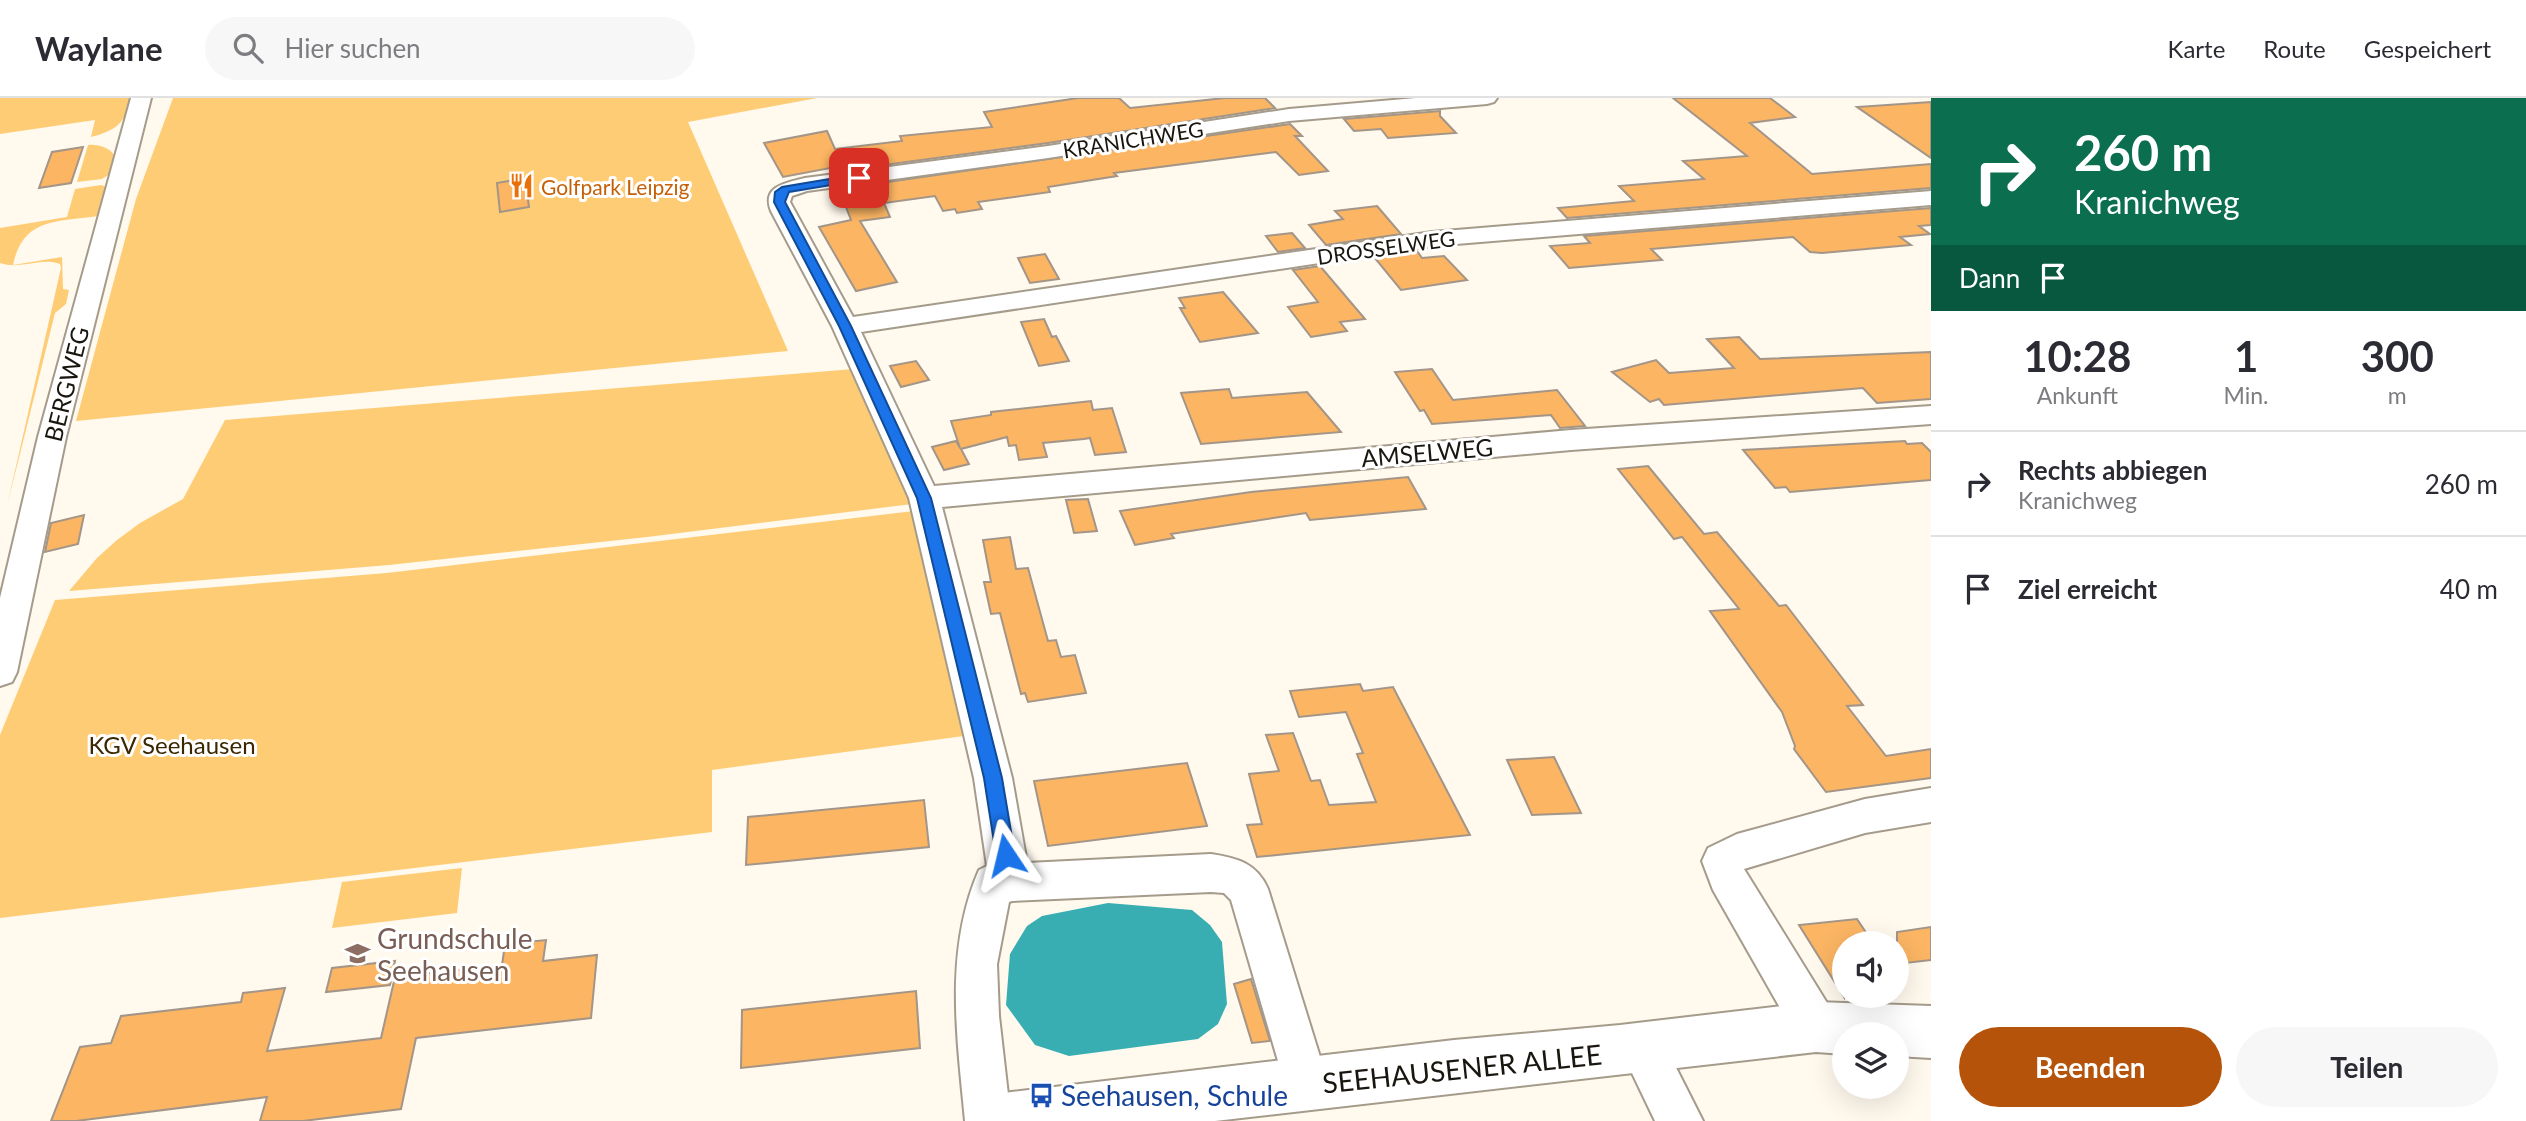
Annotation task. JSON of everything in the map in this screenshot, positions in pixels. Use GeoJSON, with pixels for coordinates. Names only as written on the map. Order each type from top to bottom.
{"type":"FeatureCollection","features":[{"type":"Feature","properties":{"kind":"street","name":"BERGWEG"},"geometry":{"type":"LineString","coordinates":[[0,672],[52,438],[141,98]]}},
{"type":"Feature","properties":{"kind":"street","name":"KRANICHWEG"},"geometry":{"type":"LineString","coordinates":[[845,326],[783,211],[779,202],[781,192],[805,185],[1048,152],[1289,115],[1487,98]]}},
{"type":"Feature","properties":{"kind":"street","name":"DROSSELWEG"},"geometry":{"type":"LineString","coordinates":[[845,326],[1432,239],[1931,198]]}},
{"type":"Feature","properties":{"kind":"street"},"geometry":{"type":"LineString","coordinates":[[845,326],[924,498],[993,778],[1010,883]]}},
{"type":"Feature","properties":{"kind":"street","name":"AMSELWEG"},"geometry":{"type":"LineString","coordinates":[[924,498],[1583,439],[1931,415]]}},
{"type":"Feature","properties":{"kind":"street"},"geometry":{"type":"LineString","coordinates":[[1816,1027],[1727,877],[1722,861],[1737,852],[1865,816],[1931,805]]}},
{"type":"Feature","properties":{"kind":"street"},"geometry":{"type":"LineString","coordinates":[[988,1121],[977,1016],[976,964],[993,883],[1210,873],[1233,876],[1248,889],[1306,1086]]}},
{"type":"Feature","properties":{"kind":"street","name":"SEEHAUSENER ALLEE"},"geometry":{"type":"LineString","coordinates":[[994,1121],[1306,1086],[1454,1066],[1642,1048],[1816,1027],[1931,1032]]}},
{"type":"Feature","properties":{"kind":"street"},"geometry":{"type":"LineString","coordinates":[[1642,1048],[1680,1121]]}},
{"type":"Feature","properties":{"kind":"green space"},"geometry":{"type":"Polygon","coordinates":[[[0,98],[132,98],[118,125],[91,137],[95,120],[0,134],[0,98]]]}},
{"type":"Feature","properties":{"kind":"green space","name":"Golfpark Leipzig"},"geometry":{"type":"Polygon","coordinates":[[[173,98],[817,98],[688,122],[788,351],[76,421],[136,199],[173,98]]]}},
{"type":"Feature","properties":{"kind":"green space"},"geometry":{"type":"Polygon","coordinates":[[[88,145],[103,147],[115,156],[110,174],[102,179],[77,182],[88,145]]]}},
{"type":"Feature","properties":{"kind":"green space"},"geometry":{"type":"Polygon","coordinates":[[[101,185],[107,187],[98,216],[44,225],[25,238],[13,265],[0,263],[0,228],[67,217],[75,189],[101,185]]]}},
{"type":"Feature","properties":{"kind":"green space"},"geometry":{"type":"Polygon","coordinates":[[[62,257],[63,289],[69,290],[66,304],[55,313],[7,506],[61,268],[60,264],[46,262],[13,265],[62,257]]]}},
{"type":"Feature","properties":{"kind":"green space"},"geometry":{"type":"Polygon","coordinates":[[[854,369],[912,504],[389,565],[69,591],[97,558],[117,540],[140,523],[183,499],[225,420],[854,369]]]}},
{"type":"Feature","properties":{"kind":"green space","name":"KGV Seehausen"},"geometry":{"type":"Polygon","coordinates":[[[914,511],[971,735],[712,770],[712,832],[0,918],[0,735],[55,600],[387,573],[914,511]]]}},
{"type":"Feature","properties":{"kind":"green space"},"geometry":{"type":"Polygon","coordinates":[[[462,868],[457,913],[332,928],[342,882],[462,868]]]}},
{"type":"Feature","properties":{"kind":"water"},"geometry":{"type":"Polygon","coordinates":[[[1108,903],[1192,910],[1210,925],[1222,942],[1227,1004],[1218,1024],[1198,1039],[1069,1056],[1035,1045],[1006,1005],[1010,954],[1027,926],[1042,916],[1108,903]]]}},
{"type":"Feature","properties":{"kind":"building"},"geometry":{"type":"Polygon","coordinates":[[[1078,98],[1119,98],[1130,108],[1225,98],[1265,98],[1275,108],[1048,143],[832,172],[830,168],[783,177],[764,143],[827,131],[835,149],[902,141],[900,136],[992,127],[984,112],[1078,98]]]}},
{"type":"Feature","properties":{"kind":"building"},"geometry":{"type":"Polygon","coordinates":[[[1673,98],[1770,98],[1795,117],[1750,123],[1812,174],[1931,164],[1931,188],[1567,218],[1558,208],[1634,201],[1619,186],[1704,179],[1683,161],[1747,156],[1673,98]]]}},
{"type":"Feature","properties":{"kind":"building"},"geometry":{"type":"Polygon","coordinates":[[[1931,102],[1931,158],[1857,107],[1931,102]]]}},
{"type":"Feature","properties":{"kind":"building"},"geometry":{"type":"Polygon","coordinates":[[[1440,111],[1440,116],[1456,133],[1388,138],[1381,129],[1354,131],[1344,119],[1440,111]]]}},
{"type":"Feature","properties":{"kind":"building"},"geometry":{"type":"Polygon","coordinates":[[[1290,124],[1302,136],[1295,136],[1328,171],[1299,175],[1276,152],[1114,173],[1117,176],[1048,187],[1050,192],[978,202],[982,209],[957,213],[955,209],[943,211],[935,196],[884,203],[890,217],[860,221],[897,282],[856,291],[819,227],[851,220],[839,189],[1290,124]]]}},
{"type":"Feature","properties":{"kind":"building"},"geometry":{"type":"Polygon","coordinates":[[[83,147],[71,183],[39,188],[52,152],[83,147]]]}},
{"type":"Feature","properties":{"kind":"building"},"geometry":{"type":"Polygon","coordinates":[[[525,178],[529,207],[500,212],[497,183],[525,178]]]}},
{"type":"Feature","properties":{"kind":"building"},"geometry":{"type":"Polygon","coordinates":[[[1377,206],[1401,234],[1326,245],[1309,225],[1343,219],[1335,211],[1377,206]]]}},
{"type":"Feature","properties":{"kind":"building"},"geometry":{"type":"Polygon","coordinates":[[[1931,208],[1931,225],[1919,226],[1930,234],[1900,237],[1911,245],[1822,253],[1810,252],[1793,237],[1651,249],[1662,260],[1569,268],[1550,246],[1590,243],[1584,236],[1931,208]]]}},
{"type":"Feature","properties":{"kind":"building"},"geometry":{"type":"Polygon","coordinates":[[[1292,233],[1305,248],[1278,252],[1266,236],[1292,233]]]}},
{"type":"Feature","properties":{"kind":"building"},"geometry":{"type":"Polygon","coordinates":[[[1417,251],[1422,258],[1444,256],[1467,280],[1401,290],[1374,257],[1417,251]]]}},
{"type":"Feature","properties":{"kind":"building"},"geometry":{"type":"Polygon","coordinates":[[[1045,254],[1059,279],[1030,283],[1018,258],[1045,254]]]}},
{"type":"Feature","properties":{"kind":"building"},"geometry":{"type":"Polygon","coordinates":[[[1320,266],[1365,319],[1340,322],[1347,331],[1311,337],[1288,307],[1318,302],[1293,270],[1320,266]]]}},
{"type":"Feature","properties":{"kind":"building"},"geometry":{"type":"Polygon","coordinates":[[[1223,292],[1258,333],[1200,342],[1180,308],[1185,308],[1179,298],[1223,292]]]}},
{"type":"Feature","properties":{"kind":"building"},"geometry":{"type":"Polygon","coordinates":[[[1044,319],[1052,337],[1056,336],[1069,361],[1039,366],[1021,322],[1044,319]]]}},
{"type":"Feature","properties":{"kind":"building"},"geometry":{"type":"Polygon","coordinates":[[[1739,337],[1760,359],[1931,352],[1931,399],[1877,403],[1863,388],[1664,405],[1659,399],[1650,402],[1612,372],[1656,360],[1669,373],[1734,368],[1707,339],[1739,337]]]}},
{"type":"Feature","properties":{"kind":"building"},"geometry":{"type":"Polygon","coordinates":[[[916,361],[929,380],[901,387],[890,366],[916,361]]]}},
{"type":"Feature","properties":{"kind":"building"},"geometry":{"type":"Polygon","coordinates":[[[1432,369],[1453,400],[1557,390],[1585,426],[1560,428],[1551,415],[1432,424],[1424,410],[1420,411],[1395,372],[1432,369]]]}},
{"type":"Feature","properties":{"kind":"building"},"geometry":{"type":"Polygon","coordinates":[[[1229,389],[1232,398],[1307,392],[1341,432],[1201,444],[1181,393],[1229,389]]]}},
{"type":"Feature","properties":{"kind":"building"},"geometry":{"type":"Polygon","coordinates":[[[1091,401],[1093,410],[1112,408],[1126,452],[1095,455],[1090,438],[1043,443],[1047,457],[1019,460],[1016,445],[1009,446],[1007,437],[961,449],[969,464],[944,470],[932,447],[956,441],[960,448],[951,421],[991,415],[991,412],[1091,401]]]}},
{"type":"Feature","properties":{"kind":"building"},"geometry":{"type":"Polygon","coordinates":[[[1905,441],[1907,444],[1922,443],[1931,452],[1931,480],[1790,492],[1786,487],[1775,488],[1743,450],[1905,441]]]}},
{"type":"Feature","properties":{"kind":"building"},"geometry":{"type":"Polygon","coordinates":[[[1648,466],[1704,534],[1717,532],[1779,606],[1786,605],[1863,705],[1847,706],[1886,756],[1931,749],[1931,778],[1826,792],[1794,749],[1782,712],[1710,611],[1739,609],[1682,537],[1674,539],[1618,469],[1648,466]]]}},
{"type":"Feature","properties":{"kind":"building"},"geometry":{"type":"Polygon","coordinates":[[[1408,477],[1426,509],[1310,520],[1306,513],[1171,534],[1174,538],[1135,545],[1120,511],[1251,492],[1408,477]]]}},
{"type":"Feature","properties":{"kind":"building"},"geometry":{"type":"Polygon","coordinates":[[[1088,499],[1097,531],[1074,533],[1066,500],[1088,499]]]}},
{"type":"Feature","properties":{"kind":"building"},"geometry":{"type":"Polygon","coordinates":[[[84,515],[78,544],[45,552],[51,523],[84,515]]]}},
{"type":"Feature","properties":{"kind":"building"},"geometry":{"type":"Polygon","coordinates":[[[1010,537],[1016,569],[1028,568],[1048,641],[1056,640],[1061,657],[1075,655],[1086,693],[1028,702],[1025,693],[1021,694],[1000,613],[991,614],[984,582],[991,582],[983,540],[1010,537]]]}},
{"type":"Feature","properties":{"kind":"building"},"geometry":{"type":"Polygon","coordinates":[[[1360,684],[1363,691],[1393,687],[1470,835],[1257,857],[1247,825],[1262,824],[1249,774],[1279,771],[1266,735],[1293,733],[1311,781],[1320,780],[1329,805],[1376,802],[1357,754],[1363,753],[1346,712],[1299,717],[1290,691],[1360,684]]]}},
{"type":"Feature","properties":{"kind":"building"},"geometry":{"type":"Polygon","coordinates":[[[1554,757],[1581,813],[1532,815],[1507,760],[1554,757]]]}},
{"type":"Feature","properties":{"kind":"building"},"geometry":{"type":"Polygon","coordinates":[[[1187,763],[1207,826],[1048,846],[1034,781],[1187,763]]]}},
{"type":"Feature","properties":{"kind":"building"},"geometry":{"type":"Polygon","coordinates":[[[924,800],[929,847],[746,865],[748,817],[924,800]]]}},
{"type":"Feature","properties":{"kind":"building"},"geometry":{"type":"Polygon","coordinates":[[[1857,919],[1865,931],[1832,931],[1832,978],[1799,925],[1857,919]]]}},
{"type":"Feature","properties":{"kind":"building"},"geometry":{"type":"Polygon","coordinates":[[[1931,927],[1931,960],[1909,963],[1909,931],[1904,931],[1931,927]]]}},
{"type":"Feature","properties":{"kind":"building"},"geometry":{"type":"Polygon","coordinates":[[[546,940],[543,961],[597,955],[591,1018],[416,1038],[401,1109],[303,1121],[260,1121],[267,1097],[76,1121],[51,1121],[80,1047],[111,1043],[121,1016],[241,1002],[243,993],[285,988],[267,1051],[381,1038],[395,977],[502,965],[505,944],[546,940]]]}},
{"type":"Feature","properties":{"kind":"building"},"geometry":{"type":"Polygon","coordinates":[[[395,961],[390,985],[326,992],[332,968],[395,961]]]}},
{"type":"Feature","properties":{"kind":"building"},"geometry":{"type":"Polygon","coordinates":[[[1251,979],[1270,1041],[1252,1043],[1234,984],[1251,979]]]}},
{"type":"Feature","properties":{"kind":"building"},"geometry":{"type":"Polygon","coordinates":[[[916,991],[920,1048],[741,1068],[742,1010],[916,991]]]}},
{"type":"Feature","properties":{"kind":"place","name":"Golfpark Leipzig"},"geometry":{"type":"Point","coordinates":[521,186]}},
{"type":"Feature","properties":{"kind":"place","name":"Grundschule Seehausen"},"geometry":{"type":"Point","coordinates":[357,954]}},
{"type":"Feature","properties":{"kind":"place","name":"Seehausen, Schule"},"geometry":{"type":"Point","coordinates":[1041,1095]}},
{"type":"Feature","properties":{"kind":"route"},"geometry":{"type":"LineString","coordinates":[[859,178],[786,189],[781,192],[779,202],[845,326],[919,483],[993,778],[1006,855]]}}]}
